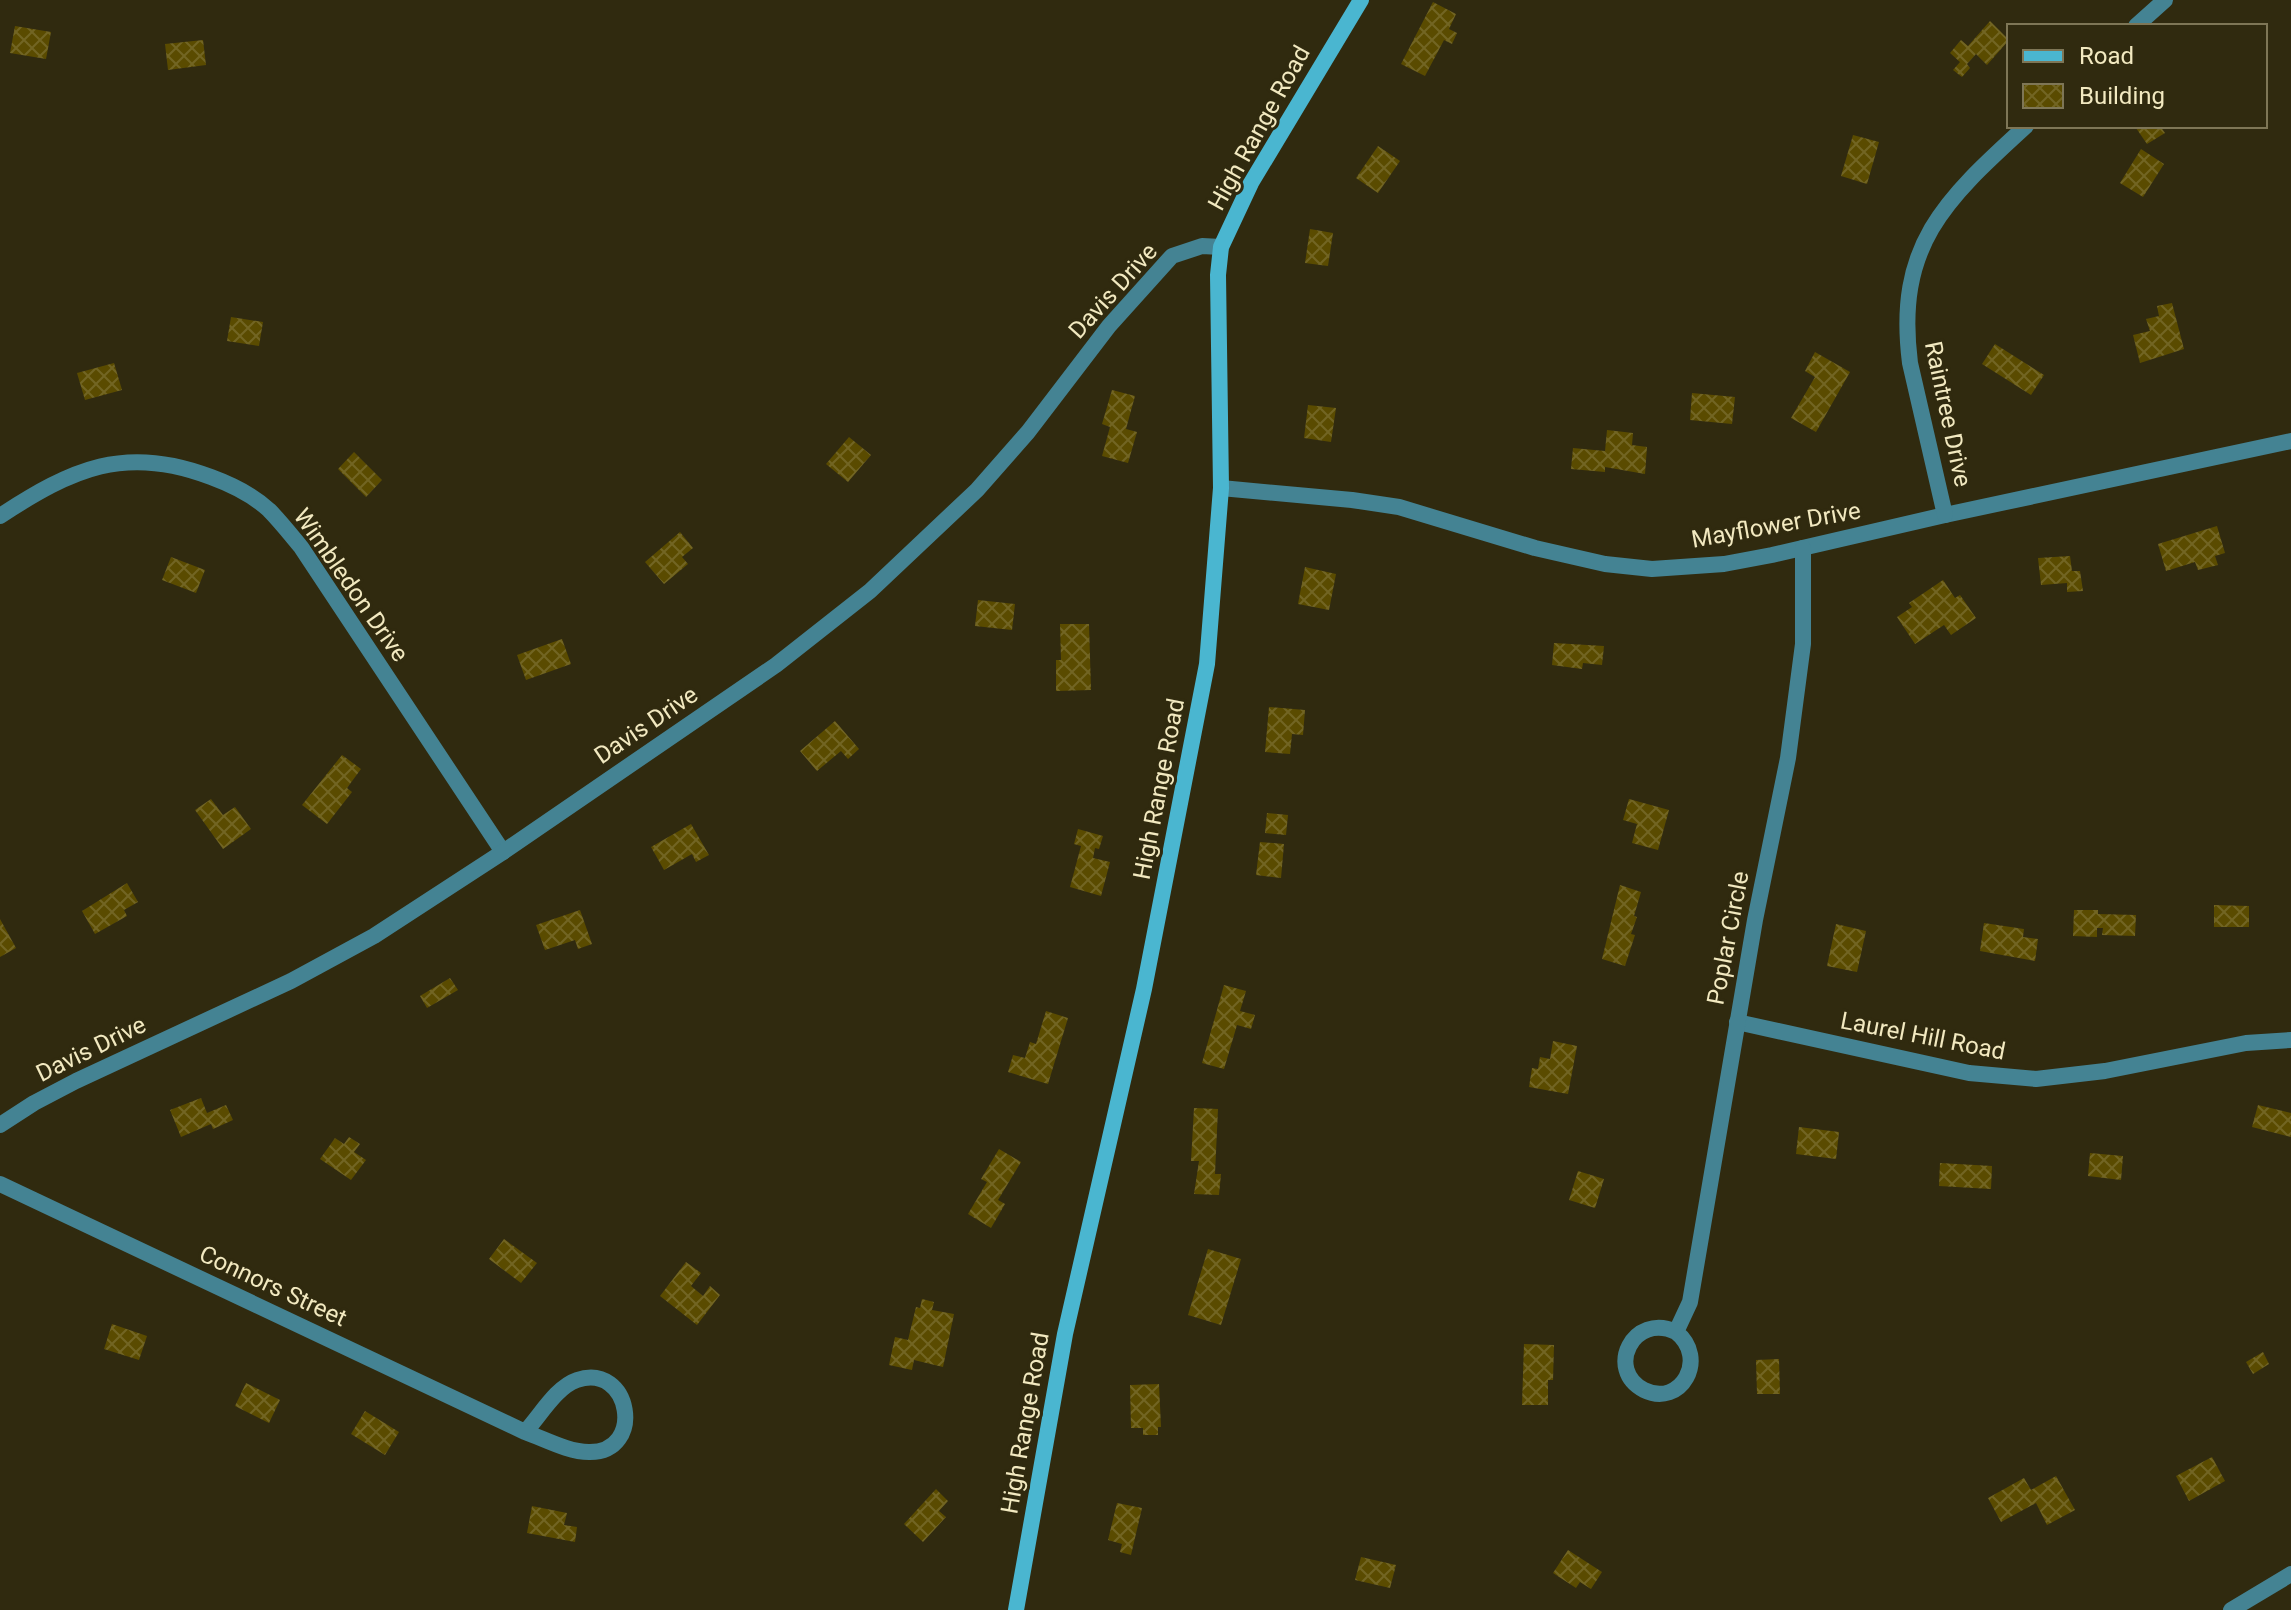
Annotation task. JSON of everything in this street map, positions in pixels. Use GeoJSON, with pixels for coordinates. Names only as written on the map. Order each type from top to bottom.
{"type":"FeatureCollection","features":[{"type":"Feature","properties":{"kind":"street","name":"High Range Road"},"geometry":{"type":"LineString","coordinates":[[1016,1610],[1065,1334],[1144,989],[1207,664],[1221,488],[1218,275],[1221,247],[1275,139],[1361,0]]}},
{"type":"Feature","properties":{"kind":"street"},"geometry":{"type":"LineString","coordinates":[[2138,24],[2165,0]]}},
{"type":"Feature","properties":{"kind":"street","name":"Raintree Drive"},"geometry":{"type":"LineString","coordinates":[[1945,515],[1910,363],[1907,292],[1924,243],[1948,202],[2024,128]]}},
{"type":"Feature","properties":{"kind":"street","name":"Davis Drive"},"geometry":{"type":"LineString","coordinates":[[0,1125],[76,1081],[305,974],[374,936],[503,852],[776,665],[870,591],[977,490],[1028,432],[1109,326],[1172,256],[1202,246],[1221,247]]}},
{"type":"Feature","properties":{"kind":"street","name":"Mayflower Drive"},"geometry":{"type":"LineString","coordinates":[[1221,488],[1399,507],[1535,548],[1605,564],[1652,569],[1724,564],[2291,441]]}},
{"type":"Feature","properties":{"kind":"street","name":"Wimbledon Drive"},"geometry":{"type":"LineString","coordinates":[[0,516],[66,477],[111,463],[142,462],[182,465],[226,482],[267,508],[301,547],[503,852]]}},
{"type":"Feature","properties":{"kind":"street","name":"Poplar Circle"},"geometry":{"type":"LineString","coordinates":[[1676,1332],[1690,1302],[1737,1022],[1788,758],[1803,644],[1803,548]]}},
{"type":"Feature","properties":{"kind":"street","name":"Laurel Hill Road"},"geometry":{"type":"LineString","coordinates":[[1737,1022],[1969,1073],[2036,1079],[2105,1071],[2246,1043],[2291,1040]]}},
{"type":"Feature","properties":{"kind":"street","name":"Connors Street"},"geometry":{"type":"LineString","coordinates":[[0,1184],[525,1432],[569,1448],[585,1453],[597,1452],[617,1441],[623,1431],[626,1408],[622,1397],[605,1381],[592,1378],[579,1380],[568,1385],[525,1432]]}},
{"type":"Feature","properties":{"kind":"street"},"geometry":{"type":"LineString","coordinates":[[1663,1327],[1676,1332],[1687,1342],[1692,1355],[1688,1377],[1671,1391],[1657,1393],[1643,1389],[1632,1380],[1626,1367],[1628,1346],[1637,1335],[1649,1328],[1663,1327]]}},
{"type":"Feature","properties":{"kind":"street"},"geometry":{"type":"LineString","coordinates":[[2231,1610],[2291,1574]]}},
{"type":"Feature","properties":{"kind":"building"},"geometry":{"type":"Polygon","coordinates":[[[1433,2],[1456,14],[1449,29],[1457,33],[1452,44],[1444,40],[1425,76],[1401,64],[1433,2]]]}},
{"type":"Feature","properties":{"kind":"building"},"geometry":{"type":"Polygon","coordinates":[[[1990,21],[2007,38],[2007,42],[1987,65],[1976,54],[1967,64],[1970,68],[1962,77],[1953,70],[1960,62],[1950,53],[1961,40],[1968,46],[1990,21]]]}},
{"type":"Feature","properties":{"kind":"building"},"geometry":{"type":"Polygon","coordinates":[[[15,26],[51,32],[46,59],[10,53],[15,26]]]}},
{"type":"Feature","properties":{"kind":"building"},"geometry":{"type":"Polygon","coordinates":[[[203,40],[206,65],[168,70],[165,44],[203,40]]]}},
{"type":"Feature","properties":{"kind":"building"},"geometry":{"type":"Polygon","coordinates":[[[2136,128],[2161,128],[2165,133],[2147,144],[2136,128]]]}},
{"type":"Feature","properties":{"kind":"building"},"geometry":{"type":"Polygon","coordinates":[[[1853,135],[1879,142],[1867,184],[1841,176],[1853,135]]]}},
{"type":"Feature","properties":{"kind":"building"},"geometry":{"type":"Polygon","coordinates":[[[1378,146],[1400,161],[1378,193],[1356,178],[1378,146]]]}},
{"type":"Feature","properties":{"kind":"building"},"geometry":{"type":"Polygon","coordinates":[[[2141,149],[2164,164],[2143,197],[2120,183],[2141,149]]]}},
{"type":"Feature","properties":{"kind":"building"},"geometry":{"type":"Polygon","coordinates":[[[1310,229],[1333,233],[1328,266],[1305,263],[1310,229]]]}},
{"type":"Feature","properties":{"kind":"building"},"geometry":{"type":"Polygon","coordinates":[[[2172,303],[2184,349],[2140,363],[2133,335],[2150,331],[2146,319],[2159,316],[2157,306],[2172,303]]]}},
{"type":"Feature","properties":{"kind":"building"},"geometry":{"type":"Polygon","coordinates":[[[231,317],[263,322],[259,346],[227,341],[231,317]]]}},
{"type":"Feature","properties":{"kind":"building"},"geometry":{"type":"Polygon","coordinates":[[[1995,344],[2044,375],[2031,395],[1982,364],[1995,344]]]}},
{"type":"Feature","properties":{"kind":"building"},"geometry":{"type":"Polygon","coordinates":[[[1815,352],[1850,372],[1816,432],[1791,418],[1815,377],[1805,371],[1815,352]]]}},
{"type":"Feature","properties":{"kind":"building"},"geometry":{"type":"Polygon","coordinates":[[[114,363],[122,390],[85,400],[77,373],[114,363]]]}},
{"type":"Feature","properties":{"kind":"building"},"geometry":{"type":"Polygon","coordinates":[[[1112,390],[1135,396],[1126,429],[1137,432],[1128,463],[1102,456],[1110,427],[1102,424],[1112,390]]]}},
{"type":"Feature","properties":{"kind":"building"},"geometry":{"type":"Polygon","coordinates":[[[1692,393],[1735,397],[1732,424],[1690,420],[1692,393]]]}},
{"type":"Feature","properties":{"kind":"building"},"geometry":{"type":"Polygon","coordinates":[[[1308,405],[1336,408],[1331,442],[1304,438],[1308,405]]]}},
{"type":"Feature","properties":{"kind":"building"},"geometry":{"type":"Polygon","coordinates":[[[1607,430],[1633,433],[1632,445],[1647,447],[1645,474],[1605,467],[1605,472],[1571,469],[1573,448],[1605,451],[1607,430]]]}},
{"type":"Feature","properties":{"kind":"building"},"geometry":{"type":"Polygon","coordinates":[[[849,437],[871,455],[848,482],[826,464],[849,437]]]}},
{"type":"Feature","properties":{"kind":"building"},"geometry":{"type":"Polygon","coordinates":[[[354,452],[382,480],[366,497],[338,469],[354,452]]]}},
{"type":"Feature","properties":{"kind":"building"},"geometry":{"type":"Polygon","coordinates":[[[2217,526],[2225,553],[2215,556],[2218,565],[2198,570],[2195,562],[2166,571],[2158,544],[2217,526]]]}},
{"type":"Feature","properties":{"kind":"building"},"geometry":{"type":"Polygon","coordinates":[[[680,532],[693,548],[682,557],[688,564],[664,584],[645,562],[680,532]]]}},
{"type":"Feature","properties":{"kind":"building"},"geometry":{"type":"Polygon","coordinates":[[[2070,556],[2072,571],[2080,571],[2083,591],[2067,592],[2067,583],[2041,585],[2038,558],[2070,556]]]}},
{"type":"Feature","properties":{"kind":"building"},"geometry":{"type":"Polygon","coordinates":[[[171,557],[205,570],[196,593],[162,580],[171,557]]]}},
{"type":"Feature","properties":{"kind":"building"},"geometry":{"type":"Polygon","coordinates":[[[1305,567],[1336,574],[1329,610],[1298,604],[1305,567]]]}},
{"type":"Feature","properties":{"kind":"building"},"geometry":{"type":"Polygon","coordinates":[[[1943,580],[1955,598],[1960,595],[1976,618],[1951,635],[1944,625],[1915,644],[1897,617],[1912,607],[1909,603],[1943,580]]]}},
{"type":"Feature","properties":{"kind":"building"},"geometry":{"type":"Polygon","coordinates":[[[978,600],[1015,604],[1012,630],[975,626],[978,600]]]}},
{"type":"Feature","properties":{"kind":"building"},"geometry":{"type":"Polygon","coordinates":[[[1060,624],[1089,624],[1091,690],[1056,691],[1056,660],[1061,660],[1060,624]]]}},
{"type":"Feature","properties":{"kind":"building"},"geometry":{"type":"Polygon","coordinates":[[[562,639],[571,664],[526,680],[517,655],[562,639]]]}},
{"type":"Feature","properties":{"kind":"building"},"geometry":{"type":"Polygon","coordinates":[[[1554,643],[1604,646],[1602,665],[1583,663],[1582,669],[1552,665],[1554,643]]]}},
{"type":"Feature","properties":{"kind":"building"},"geometry":{"type":"Polygon","coordinates":[[[1269,707],[1305,710],[1303,735],[1292,734],[1290,754],[1265,752],[1269,707]]]}},
{"type":"Feature","properties":{"kind":"building"},"geometry":{"type":"Polygon","coordinates":[[[835,721],[859,749],[848,759],[841,751],[817,771],[800,751],[835,721]]]}},
{"type":"Feature","properties":{"kind":"building"},"geometry":{"type":"Polygon","coordinates":[[[342,755],[361,769],[347,788],[352,792],[327,824],[302,805],[342,755]]]}},
{"type":"Feature","properties":{"kind":"building"},"geometry":{"type":"Polygon","coordinates":[[[211,799],[223,815],[235,807],[251,829],[223,849],[195,810],[211,799]]]}},
{"type":"Feature","properties":{"kind":"building"},"geometry":{"type":"Polygon","coordinates":[[[1629,799],[1669,810],[1658,850],[1632,843],[1637,824],[1623,820],[1629,799]]]}},
{"type":"Feature","properties":{"kind":"building"},"geometry":{"type":"Polygon","coordinates":[[[1267,813],[1288,815],[1286,835],[1265,833],[1267,813]]]}},
{"type":"Feature","properties":{"kind":"building"},"geometry":{"type":"Polygon","coordinates":[[[691,824],[709,855],[696,862],[692,854],[664,870],[651,847],[691,824]]]}},
{"type":"Feature","properties":{"kind":"building"},"geometry":{"type":"Polygon","coordinates":[[[1078,829],[1103,836],[1093,858],[1110,862],[1101,896],[1070,887],[1081,846],[1074,844],[1078,829]]]}},
{"type":"Feature","properties":{"kind":"building"},"geometry":{"type":"Polygon","coordinates":[[[1260,842],[1284,844],[1281,878],[1256,875],[1260,842]]]}},
{"type":"Feature","properties":{"kind":"building"},"geometry":{"type":"Polygon","coordinates":[[[127,883],[138,902],[124,910],[127,916],[95,934],[82,911],[127,883]]]}},
{"type":"Feature","properties":{"kind":"building"},"geometry":{"type":"Polygon","coordinates":[[[1620,885],[1641,892],[1631,934],[1635,935],[1625,966],[1602,959],[1620,885]]]}},
{"type":"Feature","properties":{"kind":"building"},"geometry":{"type":"Polygon","coordinates":[[[2214,905],[2249,906],[2249,927],[2214,927],[2214,905]]]}},
{"type":"Feature","properties":{"kind":"building"},"geometry":{"type":"Polygon","coordinates":[[[580,910],[592,944],[578,949],[575,940],[545,950],[536,925],[580,910]]]}},
{"type":"Feature","properties":{"kind":"building"},"geometry":{"type":"Polygon","coordinates":[[[2074,910],[2136,915],[2135,936],[2102,935],[2103,928],[2097,928],[2097,937],[2073,936],[2074,910]]]}},
{"type":"Feature","properties":{"kind":"building"},"geometry":{"type":"Polygon","coordinates":[[[0,919],[16,948],[0,957],[0,919]]]}},
{"type":"Feature","properties":{"kind":"building"},"geometry":{"type":"Polygon","coordinates":[[[1984,923],[2024,929],[2023,937],[2038,939],[2035,961],[1980,951],[1984,923]]]}},
{"type":"Feature","properties":{"kind":"building"},"geometry":{"type":"Polygon","coordinates":[[[1836,924],[1866,931],[1857,972],[1827,966],[1836,924]]]}},
{"type":"Feature","properties":{"kind":"building"},"geometry":{"type":"Polygon","coordinates":[[[450,978],[458,990],[427,1008],[420,996],[450,978]]]}},
{"type":"Feature","properties":{"kind":"building"},"geometry":{"type":"Polygon","coordinates":[[[1224,985],[1246,991],[1240,1011],[1255,1015],[1251,1029],[1237,1025],[1224,1069],[1202,1063],[1224,985]]]}},
{"type":"Feature","properties":{"kind":"building"},"geometry":{"type":"Polygon","coordinates":[[[1046,1011],[1068,1018],[1048,1084],[1008,1072],[1013,1055],[1025,1058],[1030,1042],[1036,1044],[1046,1011]]]}},
{"type":"Feature","properties":{"kind":"building"},"geometry":{"type":"Polygon","coordinates":[[[1553,1041],[1577,1046],[1568,1094],[1529,1087],[1532,1068],[1538,1069],[1540,1057],[1550,1059],[1553,1041]]]}},
{"type":"Feature","properties":{"kind":"building"},"geometry":{"type":"Polygon","coordinates":[[[201,1098],[207,1113],[226,1105],[233,1120],[213,1129],[211,1124],[181,1137],[170,1110],[201,1098]]]}},
{"type":"Feature","properties":{"kind":"building"},"geometry":{"type":"Polygon","coordinates":[[[2258,1105],[2291,1113],[2291,1137],[2252,1127],[2258,1105]]]}},
{"type":"Feature","properties":{"kind":"building"},"geometry":{"type":"Polygon","coordinates":[[[1194,1108],[1218,1109],[1215,1174],[1221,1174],[1219,1195],[1194,1194],[1199,1161],[1191,1161],[1194,1108]]]}},
{"type":"Feature","properties":{"kind":"building"},"geometry":{"type":"Polygon","coordinates":[[[1799,1127],[1839,1132],[1836,1159],[1796,1154],[1799,1127]]]}},
{"type":"Feature","properties":{"kind":"building"},"geometry":{"type":"Polygon","coordinates":[[[349,1137],[360,1144],[354,1152],[366,1160],[351,1180],[320,1159],[335,1138],[344,1144],[349,1137]]]}},
{"type":"Feature","properties":{"kind":"building"},"geometry":{"type":"Polygon","coordinates":[[[999,1149],[1021,1162],[998,1200],[1005,1204],[991,1228],[968,1214],[987,1182],[981,1179],[999,1149]]]}},
{"type":"Feature","properties":{"kind":"building"},"geometry":{"type":"Polygon","coordinates":[[[2090,1153],[2123,1156],[2121,1180],[2088,1176],[2090,1153]]]}},
{"type":"Feature","properties":{"kind":"building"},"geometry":{"type":"Polygon","coordinates":[[[1940,1163],[1992,1166],[1991,1189],[1939,1186],[1940,1163]]]}},
{"type":"Feature","properties":{"kind":"building"},"geometry":{"type":"Polygon","coordinates":[[[1578,1171],[1604,1179],[1595,1208],[1569,1200],[1578,1171]]]}},
{"type":"Feature","properties":{"kind":"building"},"geometry":{"type":"Polygon","coordinates":[[[504,1239],[537,1263],[521,1283],[489,1259],[504,1239]]]}},
{"type":"Feature","properties":{"kind":"building"},"geometry":{"type":"Polygon","coordinates":[[[1208,1249],[1241,1259],[1221,1325],[1188,1315],[1208,1249]]]}},
{"type":"Feature","properties":{"kind":"building"},"geometry":{"type":"Polygon","coordinates":[[[686,1262],[701,1273],[691,1286],[703,1296],[710,1286],[720,1295],[697,1325],[660,1296],[686,1262]]]}},
{"type":"Feature","properties":{"kind":"building"},"geometry":{"type":"Polygon","coordinates":[[[922,1299],[934,1302],[932,1310],[954,1314],[943,1367],[914,1360],[912,1370],[889,1365],[895,1337],[908,1340],[916,1307],[920,1308],[922,1299]]]}},
{"type":"Feature","properties":{"kind":"building"},"geometry":{"type":"Polygon","coordinates":[[[112,1324],[147,1336],[139,1360],[104,1349],[112,1324]]]}},
{"type":"Feature","properties":{"kind":"building"},"geometry":{"type":"Polygon","coordinates":[[[1524,1344],[1554,1345],[1553,1380],[1548,1380],[1548,1405],[1522,1405],[1524,1344]]]}},
{"type":"Feature","properties":{"kind":"building"},"geometry":{"type":"Polygon","coordinates":[[[2263,1352],[2269,1364],[2253,1374],[2246,1362],[2263,1352]]]}},
{"type":"Feature","properties":{"kind":"building"},"geometry":{"type":"Polygon","coordinates":[[[1779,1359],[1780,1394],[1757,1394],[1756,1360],[1779,1359]]]}},
{"type":"Feature","properties":{"kind":"building"},"geometry":{"type":"Polygon","coordinates":[[[246,1383],[280,1400],[269,1423],[235,1406],[246,1383]]]}},
{"type":"Feature","properties":{"kind":"building"},"geometry":{"type":"Polygon","coordinates":[[[1159,1384],[1161,1427],[1158,1427],[1158,1435],[1143,1435],[1143,1428],[1131,1428],[1130,1385],[1159,1384]]]}},
{"type":"Feature","properties":{"kind":"building"},"geometry":{"type":"Polygon","coordinates":[[[365,1411],[399,1432],[385,1455],[351,1434],[365,1411]]]}},
{"type":"Feature","properties":{"kind":"building"},"geometry":{"type":"Polygon","coordinates":[[[2212,1457],[2225,1481],[2189,1501],[2176,1476],[2212,1457]]]}},
{"type":"Feature","properties":{"kind":"building"},"geometry":{"type":"Polygon","coordinates":[[[2056,1476],[2075,1510],[2047,1525],[2036,1503],[2001,1522],[1988,1498],[2024,1478],[2031,1490],[2056,1476]]]}},
{"type":"Feature","properties":{"kind":"building"},"geometry":{"type":"Polygon","coordinates":[[[936,1489],[948,1501],[939,1511],[946,1517],[923,1542],[904,1524],[936,1489]]]}},
{"type":"Feature","properties":{"kind":"building"},"geometry":{"type":"Polygon","coordinates":[[[1117,1503],[1142,1508],[1131,1555],[1120,1552],[1122,1544],[1108,1540],[1117,1503]]]}},
{"type":"Feature","properties":{"kind":"building"},"geometry":{"type":"Polygon","coordinates":[[[532,1506],[567,1513],[564,1525],[577,1527],[575,1542],[527,1533],[532,1506]]]}},
{"type":"Feature","properties":{"kind":"building"},"geometry":{"type":"Polygon","coordinates":[[[1568,1550],[1602,1572],[1591,1589],[1580,1582],[1576,1588],[1553,1573],[1568,1550]]]}},
{"type":"Feature","properties":{"kind":"building"},"geometry":{"type":"Polygon","coordinates":[[[1361,1557],[1396,1565],[1390,1588],[1355,1580],[1361,1557]]]}}]}
